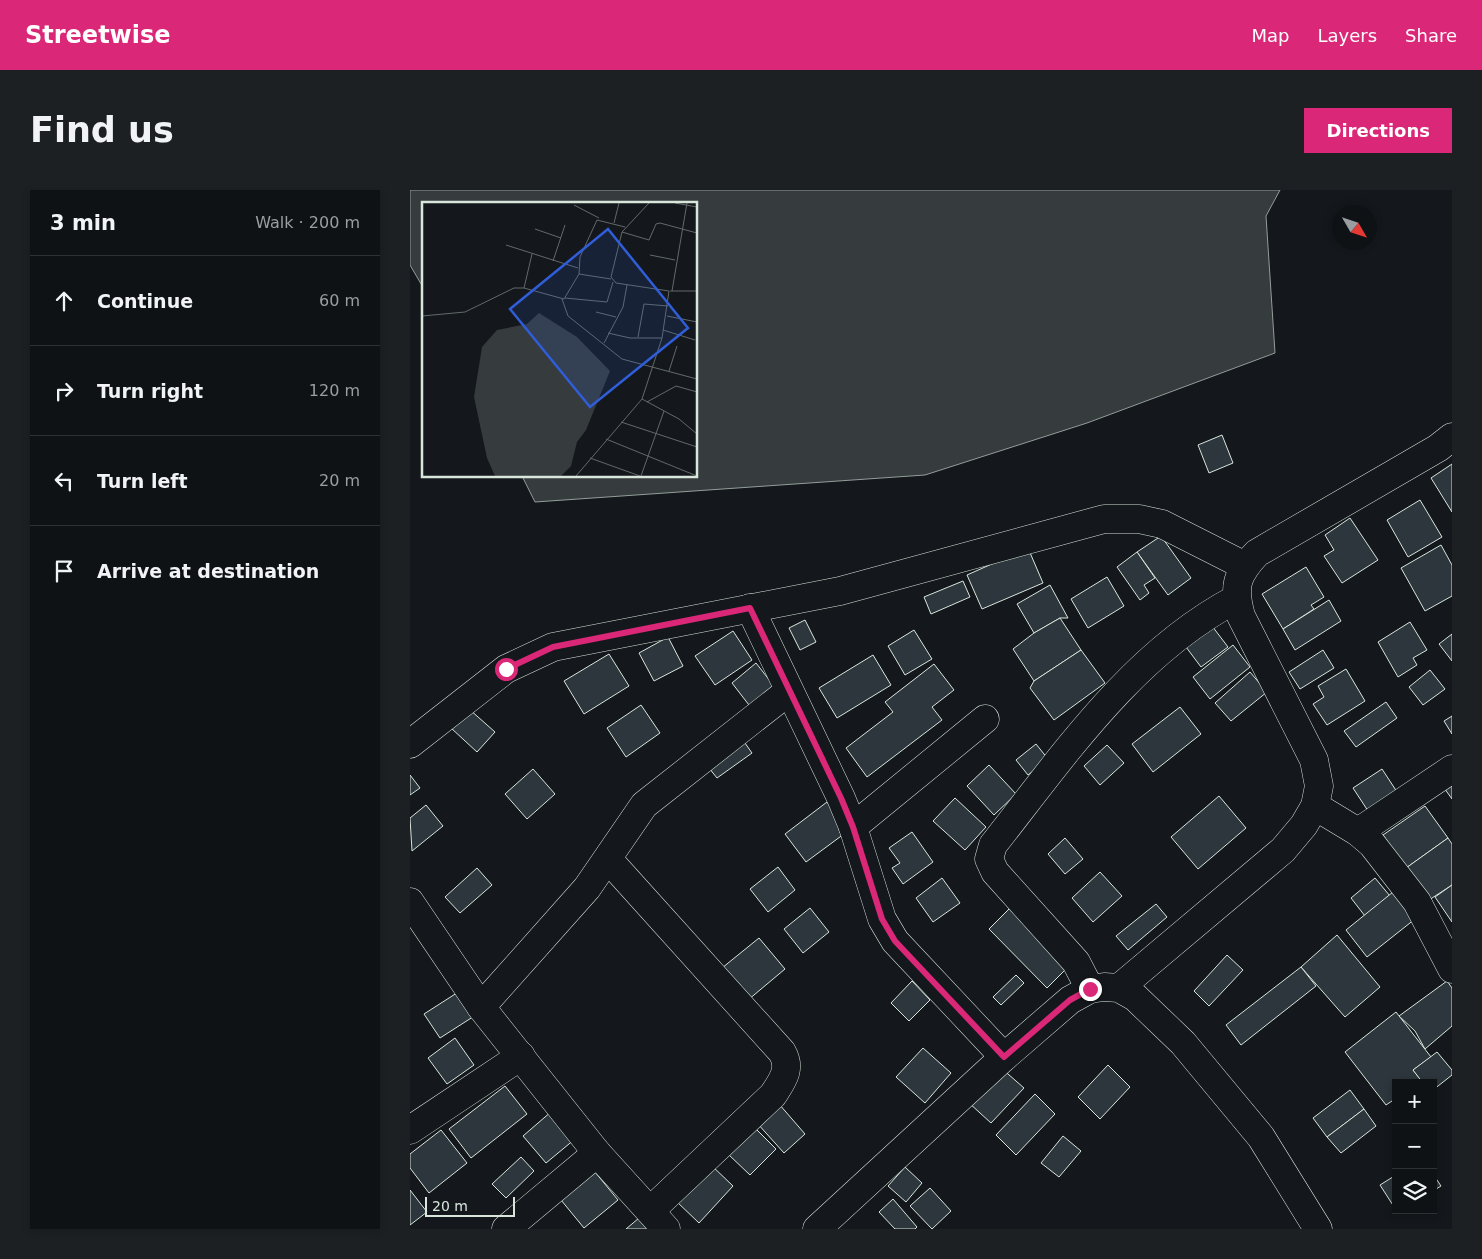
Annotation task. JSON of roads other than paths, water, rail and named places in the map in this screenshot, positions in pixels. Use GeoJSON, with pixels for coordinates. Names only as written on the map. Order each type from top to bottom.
{"type":"FeatureCollection","features":[{"type":"Feature","properties":{"kind":"street"},"geometry":{"type":"LineString","coordinates":[[1119,988],[1283,850],[1304,825],[1315,806],[1319,786],[1314,760],[1241,616],[1236,600],[1236,583],[1245,566],[1257,553],[1438,448],[1452,437]]}},
{"type":"Feature","properties":{"kind":"street"},"geometry":{"type":"LineString","coordinates":[[410,744],[506,669],[553,647],[840,591],[1104,519],[1139,519],[1162,524],[1245,566]]}},
{"type":"Feature","properties":{"kind":"street"},"geometry":{"type":"LineString","coordinates":[[1090,989],[1076,962],[995,872],[990,859],[993,845],[1108,702],[1194,623],[1236,600]]}},
{"type":"Feature","properties":{"kind":"street"},"geometry":{"type":"LineString","coordinates":[[750,608],[853,827],[882,919],[895,941],[1004,1057]]}},
{"type":"Feature","properties":{"kind":"street"},"geometry":{"type":"LineString","coordinates":[[481,1007],[587,888],[644,805],[789,691]]}},
{"type":"Feature","properties":{"kind":"street"},"geometry":{"type":"LineString","coordinates":[[853,827],[986,719]]}},
{"type":"Feature","properties":{"kind":"street"},"geometry":{"type":"LineString","coordinates":[[1358,832],[1452,769]]}},
{"type":"Feature","properties":{"kind":"street"},"geometry":{"type":"LineString","coordinates":[[1315,806],[1358,832],[1372,844],[1417,902],[1452,969]]}},
{"type":"Feature","properties":{"kind":"street"},"geometry":{"type":"LineString","coordinates":[[410,902],[481,1007],[597,1152],[658,1220],[773,1095],[788,1068],[782,1052],[608,858]]}},
{"type":"Feature","properties":{"kind":"street"},"geometry":{"type":"LineString","coordinates":[[817,1229],[1004,1057],[1070,1000],[1090,989],[1104,987],[1119,988],[1135,997],[1183,1043],[1255,1130],[1318,1229]]}},
{"type":"Feature","properties":{"kind":"street"},"geometry":{"type":"LineString","coordinates":[[410,1130],[521,1056]]}},
{"type":"Feature","properties":{"kind":"street"},"geometry":{"type":"LineString","coordinates":[[506,1229],[597,1152]]}}]}
